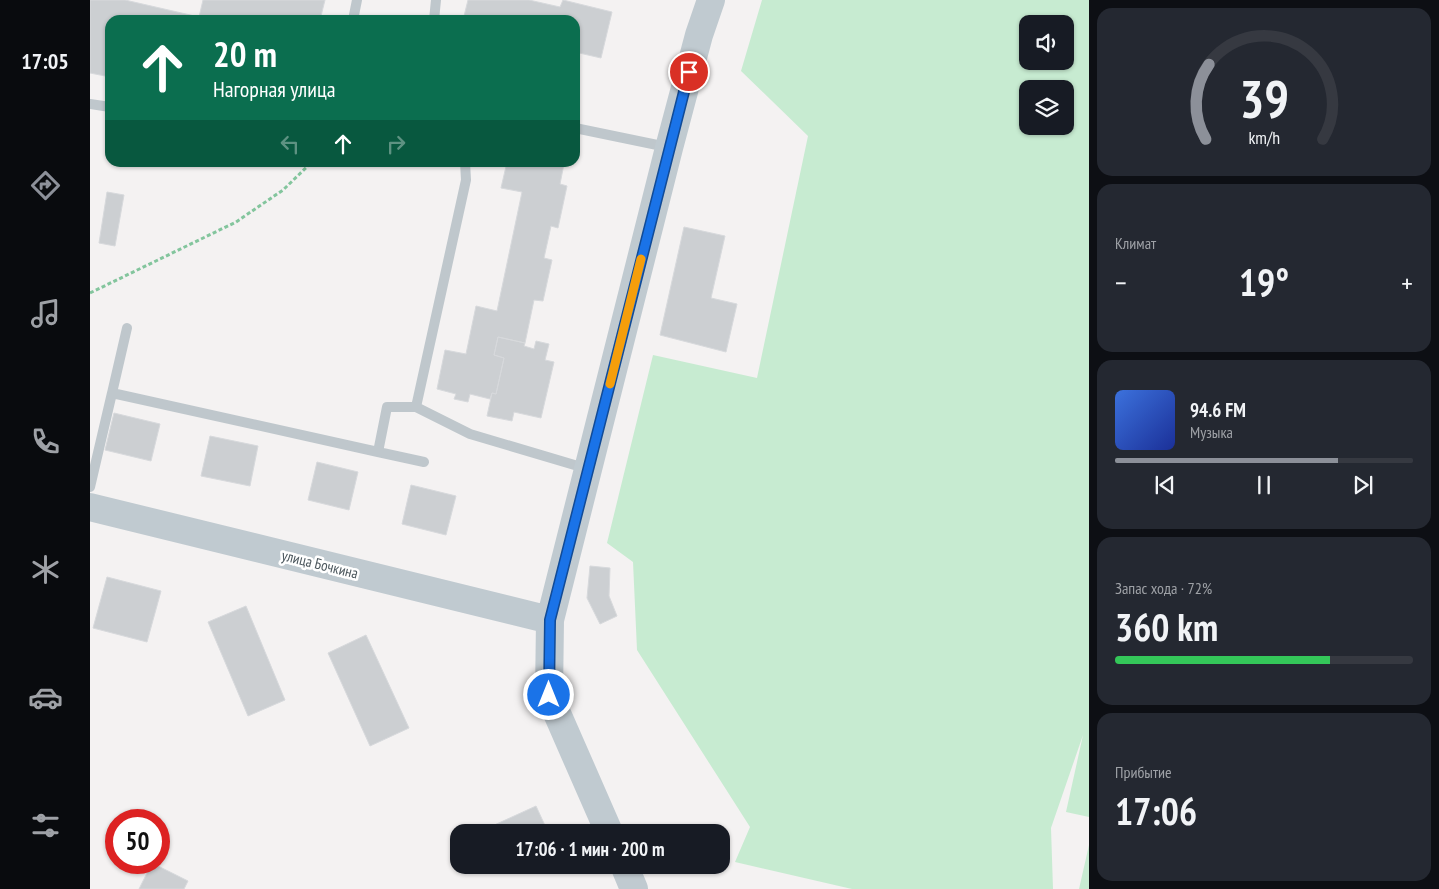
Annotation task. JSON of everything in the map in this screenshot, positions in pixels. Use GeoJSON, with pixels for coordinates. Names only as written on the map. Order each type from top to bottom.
{"type":"FeatureCollection","features":[{"type":"Feature","properties":{"kind":"main road"},"geometry":{"type":"LineString","coordinates":[[605,824],[549,695],[550,620],[668,148],[699,35],[711,0]]}},
{"type":"Feature","properties":{"kind":"main road","name":"улица Бочкина"},"geometry":{"type":"LineString","coordinates":[[90,507],[550,620]]}},
{"type":"Feature","properties":{"kind":"main road"},"geometry":{"type":"LineString","coordinates":[[628,874],[634,889]]}},
{"type":"Feature","properties":{"kind":"lane"},"geometry":{"type":"LineString","coordinates":[[354,15],[356,0]]}},
{"type":"Feature","properties":{"kind":"lane"},"geometry":{"type":"LineString","coordinates":[[434,15],[436,0]]}},
{"type":"Feature","properties":{"kind":"lane"},"geometry":{"type":"LineString","coordinates":[[90,104],[105,106]]}},
{"type":"Feature","properties":{"kind":"lane"},"geometry":{"type":"LineString","coordinates":[[580,129],[668,148]]}},
{"type":"Feature","properties":{"kind":"lane"},"geometry":{"type":"LineString","coordinates":[[416,407],[466,180],[465,167]]}},
{"type":"Feature","properties":{"kind":"lane"},"geometry":{"type":"LineString","coordinates":[[90,487],[127,328]]}},
{"type":"Feature","properties":{"kind":"lane"},"geometry":{"type":"LineString","coordinates":[[112,393],[424,462]]}},
{"type":"Feature","properties":{"kind":"lane"},"geometry":{"type":"LineString","coordinates":[[378,452],[387,407],[416,407],[470,434],[589,469]]}},
{"type":"Feature","properties":{"kind":"path"},"geometry":{"type":"LineString","coordinates":[[90,293],[236,222],[284,190],[307,167]]}},
{"type":"Feature","properties":{"kind":"green space"},"geometry":{"type":"Polygon","coordinates":[[[762,0],[1089,0],[1089,817],[1066,812],[1083,735],[1051,828],[1053,889],[852,889],[735,862],[750,827],[637,650],[633,562],[607,543],[653,355],[757,378],[808,136],[741,71],[762,0]]]}},
{"type":"Feature","properties":{"kind":"green space"},"geometry":{"type":"Polygon","coordinates":[[[1089,845],[1089,889],[1079,889],[1089,845]]]}},
{"type":"Feature","properties":{"kind":"building"},"geometry":{"type":"Polygon","coordinates":[[[90,0],[125,0],[190,15],[105,15],[105,76],[90,73],[90,0]]]}},
{"type":"Feature","properties":{"kind":"building"},"geometry":{"type":"Polygon","coordinates":[[[203,0],[325,0],[321,15],[199,15],[203,0]]]}},
{"type":"Feature","properties":{"kind":"building"},"geometry":{"type":"Polygon","coordinates":[[[468,0],[529,0],[560,7],[563,0],[612,12],[601,58],[580,53],[580,15],[464,15],[468,0]]]}},
{"type":"Feature","properties":{"kind":"building"},"geometry":{"type":"Polygon","coordinates":[[[506,167],[563,167],[560,184],[567,186],[558,228],[551,226],[544,258],[552,260],[543,301],[534,300],[525,343],[498,337],[494,355],[504,358],[496,394],[492,393],[490,399],[470,394],[468,402],[454,399],[456,394],[437,389],[445,350],[466,354],[476,306],[497,311],[522,192],[501,188],[506,167]]]}},
{"type":"Feature","properties":{"kind":"building"},"geometry":{"type":"Polygon","coordinates":[[[107,192],[124,195],[115,246],[99,243],[107,192]]]}},
{"type":"Feature","properties":{"kind":"building"},"geometry":{"type":"Polygon","coordinates":[[[684,227],[725,236],[711,298],[737,304],[726,352],[660,335],[684,227]]]}},
{"type":"Feature","properties":{"kind":"building"},"geometry":{"type":"Polygon","coordinates":[[[498,337],[525,343],[524,346],[534,349],[536,341],[549,344],[545,360],[554,362],[541,418],[514,412],[512,421],[487,416],[492,393],[496,394],[504,358],[494,355],[498,337]]]}},
{"type":"Feature","properties":{"kind":"building"},"geometry":{"type":"Polygon","coordinates":[[[114,413],[160,424],[151,461],[105,450],[114,413]]]}},
{"type":"Feature","properties":{"kind":"building"},"geometry":{"type":"Polygon","coordinates":[[[210,436],[258,446],[250,486],[201,476],[210,436]]]}},
{"type":"Feature","properties":{"kind":"building"},"geometry":{"type":"Polygon","coordinates":[[[317,462],[358,472],[349,510],[308,500],[317,462]]]}},
{"type":"Feature","properties":{"kind":"building"},"geometry":{"type":"Polygon","coordinates":[[[411,485],[456,496],[446,535],[402,524],[411,485]]]}},
{"type":"Feature","properties":{"kind":"building"},"geometry":{"type":"Polygon","coordinates":[[[590,566],[610,568],[609,596],[617,616],[600,624],[587,598],[590,566]]]}},
{"type":"Feature","properties":{"kind":"building"},"geometry":{"type":"Polygon","coordinates":[[[107,577],[161,591],[147,642],[93,628],[107,577]]]}},
{"type":"Feature","properties":{"kind":"building"},"geometry":{"type":"Polygon","coordinates":[[[246,606],[285,700],[248,716],[208,622],[246,606]]]}},
{"type":"Feature","properties":{"kind":"building"},"geometry":{"type":"Polygon","coordinates":[[[366,635],[409,728],[370,746],[328,653],[366,635]]]}},
{"type":"Feature","properties":{"kind":"building"},"geometry":{"type":"Polygon","coordinates":[[[536,806],[544,824],[497,824],[536,806]]]}},
{"type":"Feature","properties":{"kind":"building"},"geometry":{"type":"Polygon","coordinates":[[[170,872],[188,881],[184,889],[139,889],[146,874],[170,874],[170,872]]]}},
{"type":"Feature","properties":{"kind":"slow traffic"},"geometry":{"type":"LineString","coordinates":[[610,384],[641,259]]}},
{"type":"Feature","properties":{"kind":"route"},"geometry":{"type":"LineString","coordinates":[[549,695],[550,620],[668,148],[689,72]]}}]}
